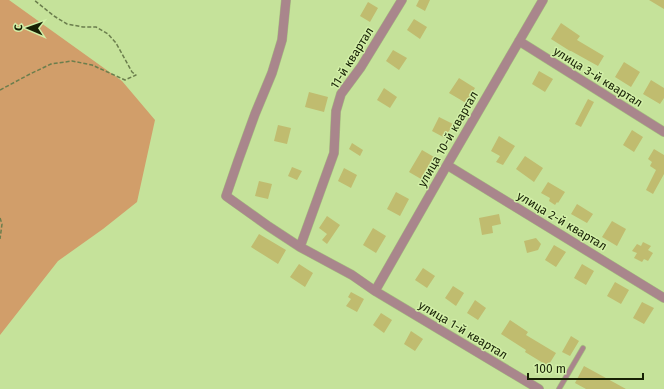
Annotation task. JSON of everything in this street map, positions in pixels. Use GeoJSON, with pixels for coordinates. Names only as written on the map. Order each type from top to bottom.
{"type":"FeatureCollection","features":[{"type":"Feature","properties":{"kind":"street","name":"улица 1-й квартал"},"geometry":{"type":"LineString","coordinates":[[286,0],[282,40],[272,73],[255,114],[226,196],[268,226],[300,246],[352,275],[375,291],[539,389]]}},
{"type":"Feature","properties":{"kind":"street","name":"11-й квартал"},"geometry":{"type":"LineString","coordinates":[[300,246],[334,153],[336,111],[341,94],[361,67],[402,0]]}},
{"type":"Feature","properties":{"kind":"street","name":"улица 10-й квартал"},"geometry":{"type":"LineString","coordinates":[[375,291],[542,0]]}},
{"type":"Feature","properties":{"kind":"street","name":"улица 3-й квартал"},"geometry":{"type":"LineString","coordinates":[[519,41],[664,132]]}},
{"type":"Feature","properties":{"kind":"street","name":"улица 2-й квартал"},"geometry":{"type":"LineString","coordinates":[[447,165],[664,298]]}},
{"type":"Feature","properties":{"kind":"lane"},"geometry":{"type":"LineString","coordinates":[[559,389],[583,348]]}},
{"type":"Feature","properties":{"kind":"path"},"geometry":{"type":"LineString","coordinates":[[0,90],[51,64],[72,61],[92,65],[125,80],[136,75],[132,72],[116,43],[108,34],[96,27],[83,27],[67,24],[34,0]]}},
{"type":"Feature","properties":{"kind":"path"},"geometry":{"type":"LineString","coordinates":[[0,218],[2,224],[0,239]]}},
{"type":"Feature","properties":{"kind":"shaded area"},"geometry":{"type":"Polygon","coordinates":[[[0,0],[9,0],[122,81],[155,120],[137,202],[103,229],[58,261],[0,335],[0,0]]]}},
{"type":"Feature","properties":{"kind":"building"},"geometry":{"type":"Polygon","coordinates":[[[419,0],[430,0],[425,11],[416,6],[419,0]]]}},
{"type":"Feature","properties":{"kind":"building"},"geometry":{"type":"Polygon","coordinates":[[[649,0],[664,0],[664,9],[649,0]]]}},
{"type":"Feature","properties":{"kind":"building"},"geometry":{"type":"Polygon","coordinates":[[[368,2],[378,8],[370,22],[360,16],[368,2]]]}},
{"type":"Feature","properties":{"kind":"building"},"geometry":{"type":"Polygon","coordinates":[[[414,19],[427,27],[420,39],[407,30],[414,19]]]}},
{"type":"Feature","properties":{"kind":"building"},"geometry":{"type":"Polygon","coordinates":[[[561,23],[580,36],[577,40],[604,56],[598,66],[551,39],[561,23]]]}},
{"type":"Feature","properties":{"kind":"building"},"geometry":{"type":"Polygon","coordinates":[[[393,50],[407,58],[399,70],[386,61],[393,50]]]}},
{"type":"Feature","properties":{"kind":"building"},"geometry":{"type":"Polygon","coordinates":[[[624,62],[640,72],[631,87],[615,77],[624,62]]]}},
{"type":"Feature","properties":{"kind":"building"},"geometry":{"type":"Polygon","coordinates":[[[539,71],[553,79],[545,92],[532,84],[539,71]]]}},
{"type":"Feature","properties":{"kind":"building"},"geometry":{"type":"Polygon","coordinates":[[[459,78],[475,88],[466,103],[449,93],[459,78]]]}},
{"type":"Feature","properties":{"kind":"building"},"geometry":{"type":"Polygon","coordinates":[[[651,80],[664,88],[664,98],[660,104],[643,94],[651,80]]]}},
{"type":"Feature","properties":{"kind":"building"},"geometry":{"type":"Polygon","coordinates":[[[384,88],[397,97],[390,108],[377,100],[384,88]]]}},
{"type":"Feature","properties":{"kind":"building"},"geometry":{"type":"Polygon","coordinates":[[[309,92],[328,97],[324,112],[305,107],[309,92]]]}},
{"type":"Feature","properties":{"kind":"building"},"geometry":{"type":"Polygon","coordinates":[[[588,99],[594,102],[581,127],[575,124],[588,99]]]}},
{"type":"Feature","properties":{"kind":"building"},"geometry":{"type":"Polygon","coordinates":[[[439,117],[453,124],[445,138],[432,131],[439,117]]]}},
{"type":"Feature","properties":{"kind":"building"},"geometry":{"type":"Polygon","coordinates":[[[278,125],[291,128],[287,144],[274,141],[278,125]]]}},
{"type":"Feature","properties":{"kind":"building"},"geometry":{"type":"Polygon","coordinates":[[[632,130],[643,137],[634,152],[623,145],[632,130]]]}},
{"type":"Feature","properties":{"kind":"building"},"geometry":{"type":"Polygon","coordinates":[[[499,136],[515,146],[503,165],[496,162],[500,156],[491,151],[499,136]]]}},
{"type":"Feature","properties":{"kind":"building"},"geometry":{"type":"Polygon","coordinates":[[[352,143],[363,150],[360,156],[349,149],[352,143]]]}},
{"type":"Feature","properties":{"kind":"building"},"geometry":{"type":"Polygon","coordinates":[[[654,149],[664,155],[664,174],[653,194],[646,190],[656,170],[650,166],[652,162],[648,159],[654,149]]]}},
{"type":"Feature","properties":{"kind":"building"},"geometry":{"type":"Polygon","coordinates":[[[422,150],[434,157],[421,179],[409,172],[422,150]]]}},
{"type":"Feature","properties":{"kind":"building"},"geometry":{"type":"Polygon","coordinates":[[[525,156],[543,168],[534,182],[516,169],[525,156]]]}},
{"type":"Feature","properties":{"kind":"building"},"geometry":{"type":"Polygon","coordinates":[[[292,167],[302,171],[297,180],[288,176],[292,167]]]}},
{"type":"Feature","properties":{"kind":"building"},"geometry":{"type":"Polygon","coordinates":[[[344,168],[357,175],[351,188],[338,181],[344,168]]]}},
{"type":"Feature","properties":{"kind":"building"},"geometry":{"type":"Polygon","coordinates":[[[259,181],[272,184],[268,199],[255,196],[259,181]]]}},
{"type":"Feature","properties":{"kind":"building"},"geometry":{"type":"Polygon","coordinates":[[[548,182],[565,192],[555,205],[549,201],[550,198],[541,193],[548,182]]]}},
{"type":"Feature","properties":{"kind":"building"},"geometry":{"type":"Polygon","coordinates":[[[396,192],[409,199],[400,216],[387,209],[396,192]]]}},
{"type":"Feature","properties":{"kind":"building"},"geometry":{"type":"Polygon","coordinates":[[[577,204],[593,214],[587,223],[571,214],[577,204]]]}},
{"type":"Feature","properties":{"kind":"building"},"geometry":{"type":"Polygon","coordinates":[[[499,214],[501,224],[492,226],[493,233],[482,235],[479,218],[499,214]]]}},
{"type":"Feature","properties":{"kind":"building"},"geometry":{"type":"Polygon","coordinates":[[[327,216],[340,225],[327,244],[322,240],[327,234],[319,228],[327,216]]]}},
{"type":"Feature","properties":{"kind":"building"},"geometry":{"type":"Polygon","coordinates":[[[612,221],[626,229],[617,246],[602,237],[612,221]]]}},
{"type":"Feature","properties":{"kind":"building"},"geometry":{"type":"Polygon","coordinates":[[[373,228],[386,236],[376,253],[363,245],[373,228]]]}},
{"type":"Feature","properties":{"kind":"building"},"geometry":{"type":"Polygon","coordinates":[[[259,234],[286,250],[278,264],[251,247],[259,234]]]}},
{"type":"Feature","properties":{"kind":"building"},"geometry":{"type":"Polygon","coordinates":[[[536,238],[541,244],[538,250],[527,253],[524,241],[536,238]]]}},
{"type":"Feature","properties":{"kind":"building"},"geometry":{"type":"Polygon","coordinates":[[[643,242],[651,246],[648,250],[653,253],[648,261],[644,259],[642,262],[634,258],[637,253],[632,251],[637,244],[641,246],[643,242]]]}},
{"type":"Feature","properties":{"kind":"building"},"geometry":{"type":"Polygon","coordinates":[[[554,245],[566,252],[556,267],[545,260],[554,245]]]}},
{"type":"Feature","properties":{"kind":"building"},"geometry":{"type":"Polygon","coordinates":[[[299,264],[313,273],[305,287],[290,277],[299,264]]]}},
{"type":"Feature","properties":{"kind":"building"},"geometry":{"type":"Polygon","coordinates":[[[582,264],[594,271],[586,285],[574,278],[582,264]]]}},
{"type":"Feature","properties":{"kind":"building"},"geometry":{"type":"Polygon","coordinates":[[[423,268],[435,276],[427,288],[415,280],[423,268]]]}},
{"type":"Feature","properties":{"kind":"building"},"geometry":{"type":"Polygon","coordinates":[[[615,282],[629,290],[621,304],[607,296],[615,282]]]}},
{"type":"Feature","properties":{"kind":"building"},"geometry":{"type":"Polygon","coordinates":[[[453,286],[464,293],[456,306],[445,298],[453,286]]]}},
{"type":"Feature","properties":{"kind":"building"},"geometry":{"type":"Polygon","coordinates":[[[351,292],[364,299],[357,312],[346,306],[351,299],[348,297],[351,292]]]}},
{"type":"Feature","properties":{"kind":"building"},"geometry":{"type":"Polygon","coordinates":[[[475,300],[486,308],[478,320],[467,313],[475,300]]]}},
{"type":"Feature","properties":{"kind":"building"},"geometry":{"type":"Polygon","coordinates":[[[642,302],[654,308],[644,324],[633,318],[642,302]]]}},
{"type":"Feature","properties":{"kind":"building"},"geometry":{"type":"Polygon","coordinates":[[[381,313],[392,320],[384,333],[373,325],[381,313]]]}},
{"type":"Feature","properties":{"kind":"building"},"geometry":{"type":"Polygon","coordinates":[[[510,320],[528,332],[526,335],[556,353],[548,366],[525,352],[526,350],[501,334],[510,320]]]}},
{"type":"Feature","properties":{"kind":"building"},"geometry":{"type":"Polygon","coordinates":[[[411,331],[423,339],[415,351],[404,344],[411,331]]]}},
{"type":"Feature","properties":{"kind":"building"},"geometry":{"type":"Polygon","coordinates":[[[571,336],[579,341],[570,356],[562,352],[571,336]]]}},
{"type":"Feature","properties":{"kind":"building"},"geometry":{"type":"Polygon","coordinates":[[[584,366],[626,389],[586,389],[575,383],[584,366]]]}}]}
